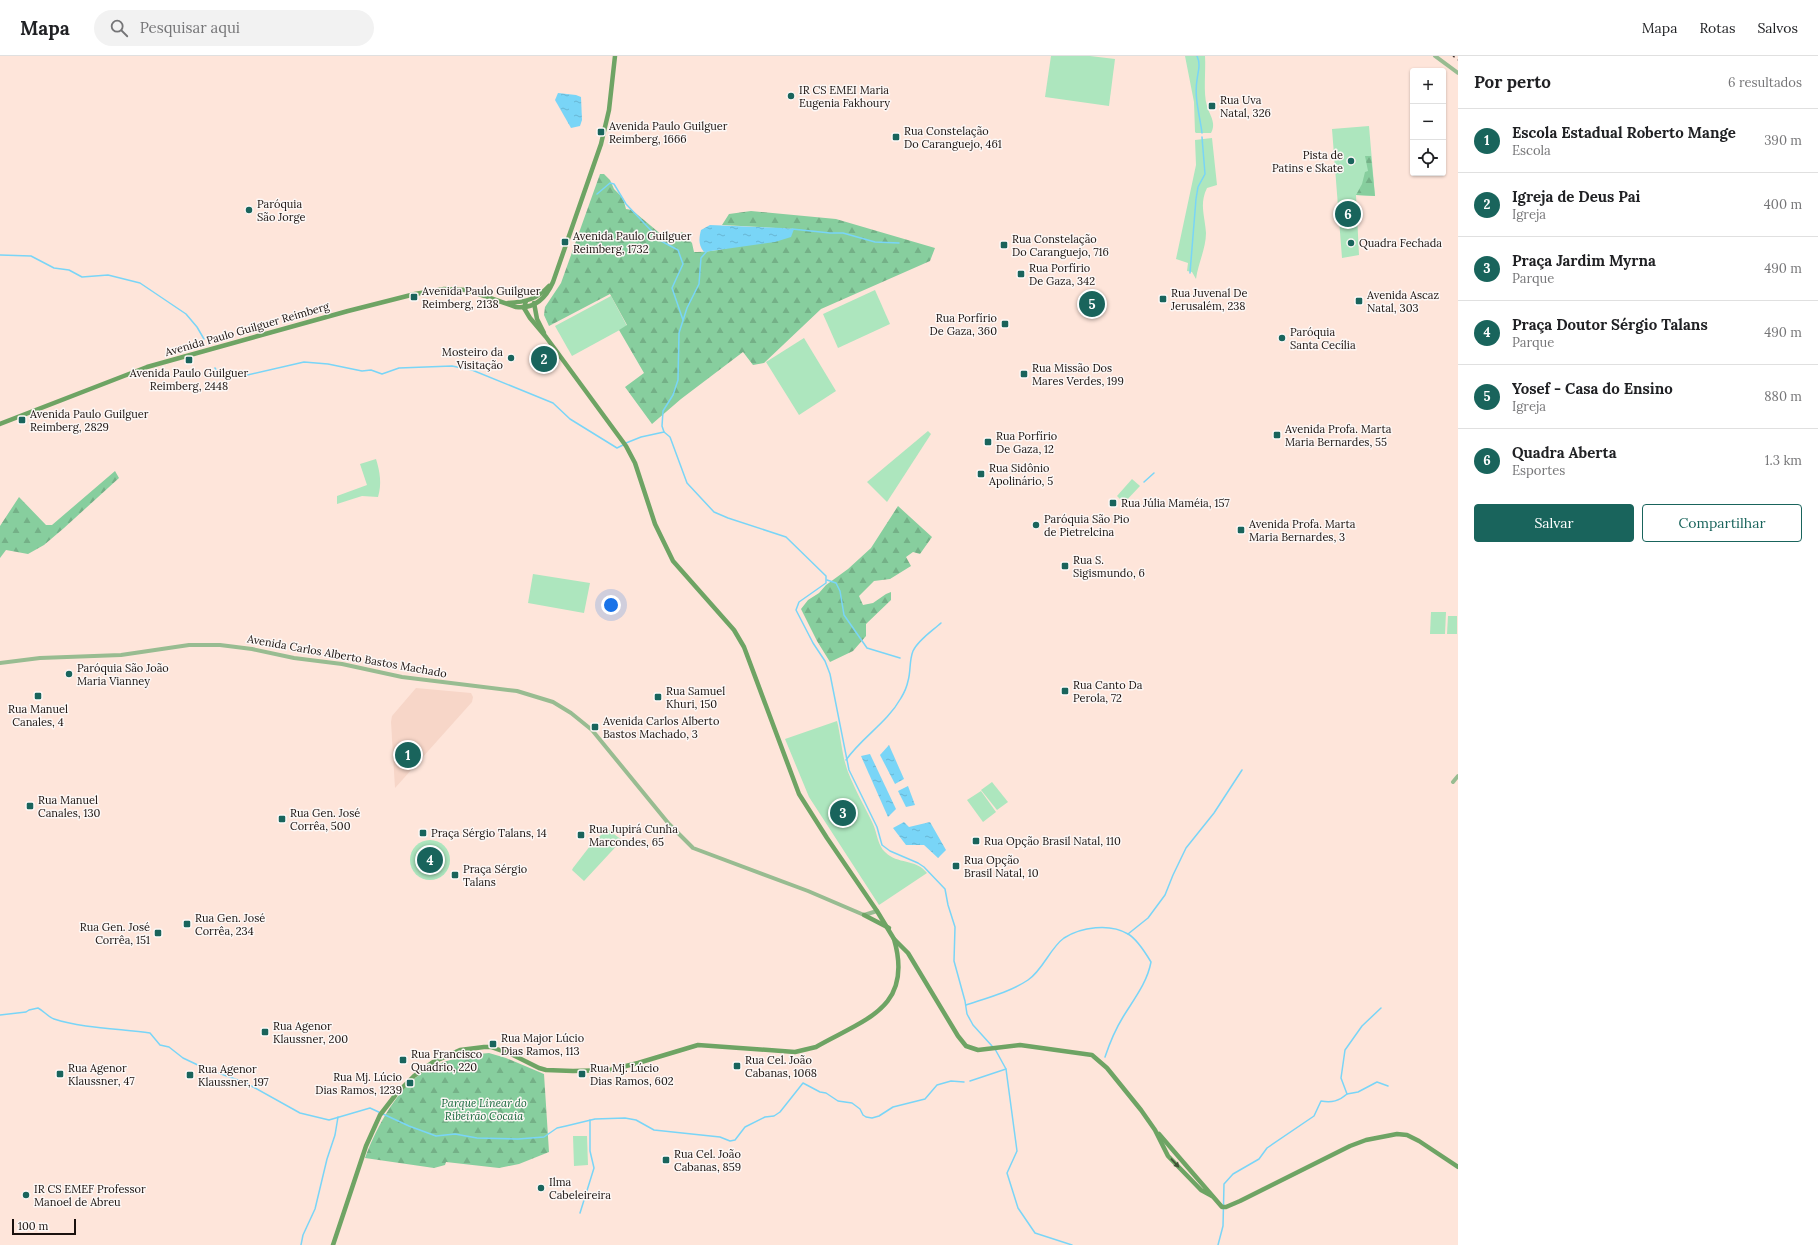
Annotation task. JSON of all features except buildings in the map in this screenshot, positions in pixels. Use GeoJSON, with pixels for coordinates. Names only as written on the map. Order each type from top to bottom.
{"type":"FeatureCollection","features":[{"type":"Feature","properties":{"kind":"main road"},"geometry":{"type":"LineString","coordinates":[[524,308],[536,304],[549,290],[553,282],[601,144],[609,110],[615,56]]}},
{"type":"Feature","properties":{"kind":"main road"},"geometry":{"type":"LineString","coordinates":[[524,308],[529,300],[542,294],[553,282]]}},
{"type":"Feature","properties":{"kind":"main road","name":"Avenida Paulo Guilguer Reimberg"},"geometry":{"type":"LineString","coordinates":[[0,424],[148,367],[396,298],[429,291],[457,288],[524,308]]}},
{"type":"Feature","properties":{"kind":"main road"},"geometry":{"type":"LineString","coordinates":[[529,300],[536,304]]}},
{"type":"Feature","properties":{"kind":"main road","name":"Avenida Paulo Guilguer Reimberg"},"geometry":{"type":"LineString","coordinates":[[504,303],[529,300]]}},
{"type":"Feature","properties":{"kind":"main road"},"geometry":{"type":"LineString","coordinates":[[536,311],[540,300]]}},
{"type":"Feature","properties":{"kind":"main road"},"geometry":{"type":"LineString","coordinates":[[536,304],[537,319],[546,337]]}},
{"type":"Feature","properties":{"kind":"main road"},"geometry":{"type":"LineString","coordinates":[[333,1245],[366,1146],[380,1115],[409,1080],[433,1062],[460,1050],[484,1047],[501,1050],[546,1070],[573,1071],[610,1070],[698,1045],[795,1052],[816,1047],[872,1017],[882,1008],[895,987],[899,975],[898,951],[889,928],[826,838],[799,794],[752,666],[740,639],[734,630],[673,561],[664,546],[635,463],[626,446],[524,308]]}},
{"type":"Feature","properties":{"kind":"main road"},"geometry":{"type":"LineString","coordinates":[[864,915],[889,928]]}},
{"type":"Feature","properties":{"kind":"main road"},"geometry":{"type":"LineString","coordinates":[[894,939],[908,953],[958,1036],[966,1046],[978,1050],[985,1050],[1000,1047],[1029,1045],[1092,1055],[1107,1068],[1142,1110],[1155,1130],[1168,1156],[1201,1190],[1212,1196]]}},
{"type":"Feature","properties":{"kind":"main road"},"geometry":{"type":"LineString","coordinates":[[1155,1130],[1224,1208],[1354,1144],[1397,1134],[1407,1135],[1419,1141],[1458,1167]]}},
{"type":"Feature","properties":{"kind":"street"},"geometry":{"type":"LineString","coordinates":[[1435,56],[1458,73]]}},
{"type":"Feature","properties":{"kind":"street","name":"Avenida Carlos Alberto Bastos Machado"},"geometry":{"type":"LineString","coordinates":[[0,663],[54,657],[121,655],[189,645],[220,645],[252,649],[294,658],[342,664],[402,677],[518,691],[531,694],[553,702],[571,713],[592,730],[669,824],[693,848],[808,891],[864,915]]}},
{"type":"Feature","properties":{"kind":"street"},"geometry":{"type":"LineString","coordinates":[[1453,782],[1458,776]]}},
{"type":"Feature","properties":{"kind":"street"},"geometry":{"type":"LineString","coordinates":[[864,915],[877,911]]}},
{"type":"Feature","properties":{"kind":"shaded area"},"geometry":{"type":"Polygon","coordinates":[[[416,688],[471,693],[473,697],[472,702],[395,788],[391,722],[392,716],[416,688]]]}},
{"type":"Feature","properties":{"kind":"green space"},"geometry":{"type":"Polygon","coordinates":[[[1051,56],[1090,56],[1115,59],[1109,106],[1045,97],[1051,56]]]}},
{"type":"Feature","properties":{"kind":"green space"},"geometry":{"type":"Polygon","coordinates":[[[1185,56],[1205,56],[1205,95],[1207,106],[1213,122],[1213,129],[1211,133],[1195,132],[1194,102],[1185,56]]]}},
{"type":"Feature","properties":{"kind":"green space"},"geometry":{"type":"Polygon","coordinates":[[[1369,126],[1375,196],[1356,195],[1359,255],[1342,258],[1332,129],[1369,126]]]}},
{"type":"Feature","properties":{"kind":"green space"},"geometry":{"type":"Polygon","coordinates":[[[1212,138],[1217,185],[1207,188],[1203,199],[1206,239],[1196,279],[1192,272],[1187,271],[1188,263],[1176,259],[1196,165],[1195,140],[1212,138]]]}},
{"type":"Feature","properties":{"kind":"green space"},"geometry":{"type":"Polygon","coordinates":[[[1365,156],[1371,156],[1375,196],[1356,195],[1362,184],[1365,172],[1368,171],[1365,156]]]}},
{"type":"Feature","properties":{"kind":"green space"},"geometry":{"type":"Polygon","coordinates":[[[600,174],[604,174],[610,180],[614,189],[623,198],[626,209],[632,210],[669,241],[682,232],[692,243],[694,252],[718,250],[794,229],[722,225],[729,214],[751,211],[836,219],[935,248],[930,261],[821,309],[764,363],[753,365],[743,352],[681,399],[652,424],[625,387],[644,373],[619,330],[627,325],[610,294],[549,326],[544,315],[545,307],[561,283],[600,174]]]}},
{"type":"Feature","properties":{"kind":"green space"},"geometry":{"type":"Polygon","coordinates":[[[875,290],[890,324],[838,348],[823,314],[875,290]]]}},
{"type":"Feature","properties":{"kind":"green space"},"geometry":{"type":"Polygon","coordinates":[[[611,296],[627,326],[572,356],[555,326],[611,296]]]}},
{"type":"Feature","properties":{"kind":"green space"},"geometry":{"type":"Polygon","coordinates":[[[804,338],[836,391],[799,415],[766,362],[804,338]]]}},
{"type":"Feature","properties":{"kind":"green space"},"geometry":{"type":"Polygon","coordinates":[[[928,431],[931,434],[887,502],[867,482],[928,431]]]}},
{"type":"Feature","properties":{"kind":"green space"},"geometry":{"type":"Polygon","coordinates":[[[376,459],[380,478],[378,497],[362,496],[337,504],[337,496],[367,485],[360,464],[376,459]]]}},
{"type":"Feature","properties":{"kind":"green space"},"geometry":{"type":"Polygon","coordinates":[[[115,471],[119,478],[44,545],[28,554],[6,550],[0,558],[0,526],[19,497],[46,525],[52,525],[115,471]]]}},
{"type":"Feature","properties":{"kind":"green space"},"geometry":{"type":"Polygon","coordinates":[[[1132,479],[1140,486],[1124,503],[1117,496],[1132,479]]]}},
{"type":"Feature","properties":{"kind":"green space"},"geometry":{"type":"Polygon","coordinates":[[[898,506],[932,537],[920,554],[913,552],[906,557],[911,566],[890,579],[874,581],[859,596],[863,605],[873,603],[891,592],[891,600],[866,624],[866,636],[853,651],[830,662],[817,641],[801,609],[808,600],[819,593],[826,585],[848,569],[871,548],[898,506]]]}},
{"type":"Feature","properties":{"kind":"green space"},"geometry":{"type":"Polygon","coordinates":[[[533,574],[590,583],[584,613],[528,603],[533,574]]]}},
{"type":"Feature","properties":{"kind":"green space"},"geometry":{"type":"Polygon","coordinates":[[[1431,612],[1446,612],[1445,634],[1430,634],[1431,612]]]}},
{"type":"Feature","properties":{"kind":"green space"},"geometry":{"type":"Polygon","coordinates":[[[1448,616],[1457,616],[1457,634],[1447,634],[1448,616]]]}},
{"type":"Feature","properties":{"kind":"green space"},"geometry":{"type":"Polygon","coordinates":[[[837,721],[844,760],[848,772],[873,824],[881,846],[885,852],[895,859],[917,865],[927,873],[879,905],[809,797],[785,739],[837,721]]]}},
{"type":"Feature","properties":{"kind":"green space"},"geometry":{"type":"Polygon","coordinates":[[[992,782],[1008,802],[997,810],[981,790],[992,782]]]}},
{"type":"Feature","properties":{"kind":"green space"},"geometry":{"type":"Polygon","coordinates":[[[981,791],[996,812],[983,822],[967,800],[981,791]]]}},
{"type":"Feature","properties":{"kind":"green space"},"geometry":{"type":"Polygon","coordinates":[[[607,829],[622,840],[584,881],[572,870],[590,846],[607,829]]]}},
{"type":"Feature","properties":{"kind":"green space"},"geometry":{"type":"Polygon","coordinates":[[[434,840],[441,843],[447,849],[450,860],[449,868],[441,877],[434,880],[426,880],[419,877],[411,868],[410,856],[413,849],[422,841],[434,840]]]}},
{"type":"Feature","properties":{"kind":"green space","name":"Parque Linear do Ribeirão Cocaia"},"geometry":{"type":"Polygon","coordinates":[[[489,1053],[506,1058],[544,1074],[549,1152],[519,1164],[499,1168],[446,1162],[445,1165],[434,1168],[365,1158],[390,1107],[408,1084],[430,1068],[452,1059],[489,1053]]]}},
{"type":"Feature","properties":{"kind":"green space"},"geometry":{"type":"Polygon","coordinates":[[[573,1136],[587,1136],[588,1165],[574,1166],[573,1136]]]}},
{"type":"Feature","properties":{"kind":"water"},"geometry":{"type":"Polygon","coordinates":[[[558,93],[581,97],[582,120],[580,126],[571,128],[555,100],[558,93]]]}},
{"type":"Feature","properties":{"kind":"water"},"geometry":{"type":"Polygon","coordinates":[[[710,225],[794,229],[791,237],[775,242],[704,252],[700,244],[700,233],[701,230],[710,225]]]}},
{"type":"Feature","properties":{"kind":"water"},"geometry":{"type":"Polygon","coordinates":[[[889,745],[904,779],[895,784],[880,755],[889,745]]]}},
{"type":"Feature","properties":{"kind":"water"},"geometry":{"type":"Polygon","coordinates":[[[870,754],[896,809],[888,817],[861,756],[870,754]]]}},
{"type":"Feature","properties":{"kind":"water"},"geometry":{"type":"Polygon","coordinates":[[[908,786],[915,805],[906,807],[898,791],[908,786]]]}},
{"type":"Feature","properties":{"kind":"water"},"geometry":{"type":"Polygon","coordinates":[[[904,822],[909,827],[930,822],[946,850],[938,858],[924,845],[906,845],[893,828],[904,822]]]}},
{"type":"Feature","properties":{"kind":"waterway"},"geometry":{"type":"LineString","coordinates":[[1197,56],[1199,65],[1196,93],[1202,133]]}},
{"type":"Feature","properties":{"kind":"waterway"},"geometry":{"type":"LineString","coordinates":[[1190,273],[1196,199],[1198,187],[1205,174],[1202,137]]}},
{"type":"Feature","properties":{"kind":"waterway"},"geometry":{"type":"LineString","coordinates":[[597,194],[610,183],[614,184],[626,204],[661,241],[678,250],[683,264],[672,288],[683,320]]}},
{"type":"Feature","properties":{"kind":"waterway"},"geometry":{"type":"LineString","coordinates":[[792,229],[843,233],[875,242],[899,243]]}},
{"type":"Feature","properties":{"kind":"waterway"},"geometry":{"type":"LineString","coordinates":[[707,251],[701,258],[699,284],[687,308],[679,333],[678,380],[673,395],[663,411],[662,426],[664,432],[670,437],[687,483],[714,512],[786,537],[826,576],[826,583],[799,602],[796,610],[813,643],[825,661],[830,674],[849,770],[877,827],[882,845],[890,851],[924,867],[945,889],[955,927],[954,961],[967,1014],[973,1025],[992,1046]]}},
{"type":"Feature","properties":{"kind":"waterway"},"geometry":{"type":"LineString","coordinates":[[0,255],[31,256],[54,268],[69,270],[82,277],[108,275],[140,283],[186,314],[197,327],[204,339]]}},
{"type":"Feature","properties":{"kind":"waterway"},"geometry":{"type":"LineString","coordinates":[[215,368],[218,373],[239,377],[304,362],[328,364],[362,371],[371,370],[382,374],[399,368],[452,366],[472,370],[553,403],[570,419],[617,448],[623,445]]}},
{"type":"Feature","properties":{"kind":"waterway"},"geometry":{"type":"LineString","coordinates":[[626,443],[641,437],[664,432]]}},
{"type":"Feature","properties":{"kind":"waterway"},"geometry":{"type":"LineString","coordinates":[[1144,482],[1154,473]]}},
{"type":"Feature","properties":{"kind":"waterway"},"geometry":{"type":"LineString","coordinates":[[827,580],[836,583],[840,591],[844,615],[867,648],[900,658]]}},
{"type":"Feature","properties":{"kind":"waterway"},"geometry":{"type":"LineString","coordinates":[[846,760],[859,744],[882,723],[895,707],[907,685],[911,658],[915,647],[941,623]]}},
{"type":"Feature","properties":{"kind":"waterway"},"geometry":{"type":"LineString","coordinates":[[1128,934],[1148,918],[1165,895],[1186,848],[1214,813],[1242,770]]}},
{"type":"Feature","properties":{"kind":"waterway"},"geometry":{"type":"LineString","coordinates":[[966,1005],[1006,991],[1028,980],[1038,971],[1059,942],[1071,934],[1087,929],[1113,928],[1128,934],[1135,939],[1151,962],[1140,991],[1123,1017],[1105,1057]]}},
{"type":"Feature","properties":{"kind":"waterway"},"geometry":{"type":"LineString","coordinates":[[0,1015],[26,1012],[38,1008],[52,1018],[65,1022],[150,1033],[160,1045],[169,1047],[183,1058],[202,1067],[246,1083],[300,1113],[329,1120],[370,1108],[409,1126],[436,1136],[455,1134],[477,1138],[518,1139],[544,1137],[557,1128],[595,1119],[625,1118],[636,1120],[654,1130],[720,1137],[730,1141],[735,1140],[745,1127],[765,1117],[774,1116],[780,1112],[803,1083],[820,1092],[826,1093],[838,1101],[852,1103],[860,1109],[863,1115],[872,1118],[879,1116],[893,1107],[925,1099],[937,1085],[951,1081],[964,1082]]}},
{"type":"Feature","properties":{"kind":"waterway"},"geometry":{"type":"LineString","coordinates":[[1218,1245],[1223,1226],[1224,1184],[1233,1174],[1259,1159],[1267,1148],[1314,1116],[1321,1101],[1335,1101],[1347,1094],[1341,1078],[1345,1050],[1362,1026],[1381,1008]]}},
{"type":"Feature","properties":{"kind":"waterway"},"geometry":{"type":"LineString","coordinates":[[995,1049],[1006,1069],[1017,1151],[1007,1173],[1018,1208],[1035,1233],[1072,1245]]}},
{"type":"Feature","properties":{"kind":"waterway"},"geometry":{"type":"LineString","coordinates":[[970,1081],[1006,1069]]}},
{"type":"Feature","properties":{"kind":"waterway"},"geometry":{"type":"LineString","coordinates":[[1347,1094],[1358,1092],[1377,1082],[1388,1086]]}},
{"type":"Feature","properties":{"kind":"waterway"},"geometry":{"type":"LineString","coordinates":[[301,1245],[303,1235],[315,1209],[327,1159],[335,1135],[338,1117]]}},
{"type":"Feature","properties":{"kind":"waterway"},"geometry":{"type":"LineString","coordinates":[[580,1213],[594,1168],[590,1151],[590,1120]]}},
{"type":"Feature","properties":{"kind":"railway"},"geometry":{"type":"LineString","coordinates":[[1453,56],[1458,60]]}},
{"type":"Feature","properties":{"kind":"place","name":"IR CS EMEI Maria Eugenia Fakhoury"},"geometry":{"type":"Point","coordinates":[791,96]}},
{"type":"Feature","properties":{"kind":"place","name":"Rua Uva Natal, 326"},"geometry":{"type":"Point","coordinates":[1212,106]}},
{"type":"Feature","properties":{"kind":"place","name":"Avenida Paulo Guilguer Reimberg, 1666"},"geometry":{"type":"Point","coordinates":[601,132]}},
{"type":"Feature","properties":{"kind":"place","name":"Rua Constelação Do Caranguejo, 461"},"geometry":{"type":"Point","coordinates":[896,137]}},
{"type":"Feature","properties":{"kind":"place","name":"Pista de Patins e Skate"},"geometry":{"type":"Point","coordinates":[1351,161]}},
{"type":"Feature","properties":{"kind":"place","name":"Paróquia São Jorge"},"geometry":{"type":"Point","coordinates":[249,210]}},
{"type":"Feature","properties":{"kind":"place","name":"Quadra Aberta"},"geometry":{"type":"Point","coordinates":[1348,214]}},
{"type":"Feature","properties":{"kind":"place","name":"Avenida Paulo Guilguer Reimberg, 1732"},"geometry":{"type":"Point","coordinates":[565,242]}},
{"type":"Feature","properties":{"kind":"place","name":"Quadra Fechada"},"geometry":{"type":"Point","coordinates":[1351,243]}},
{"type":"Feature","properties":{"kind":"place","name":"Rua Constelação Do Caranguejo, 716"},"geometry":{"type":"Point","coordinates":[1004,245]}},
{"type":"Feature","properties":{"kind":"place","name":"Rua Porfírio De Gaza, 342"},"geometry":{"type":"Point","coordinates":[1021,274]}},
{"type":"Feature","properties":{"kind":"place","name":"Avenida Paulo Guilguer Reimberg, 2138"},"geometry":{"type":"Point","coordinates":[414,297]}},
{"type":"Feature","properties":{"kind":"place","name":"Rua Juvenal De Jerusalém, 238"},"geometry":{"type":"Point","coordinates":[1163,299]}},
{"type":"Feature","properties":{"kind":"place","name":"Avenida Ascaz Natal, 303"},"geometry":{"type":"Point","coordinates":[1359,301]}},
{"type":"Feature","properties":{"kind":"place","name":"Yosef - Casa do Ensino"},"geometry":{"type":"Point","coordinates":[1092,304]}},
{"type":"Feature","properties":{"kind":"place","name":"Rua Porfírio De Gaza, 360"},"geometry":{"type":"Point","coordinates":[1005,324]}},
{"type":"Feature","properties":{"kind":"place","name":"Paróquia Santa Cecília"},"geometry":{"type":"Point","coordinates":[1282,338]}},
{"type":"Feature","properties":{"kind":"place","name":"Mosteiro da Visitação"},"geometry":{"type":"Point","coordinates":[511,358]}},
{"type":"Feature","properties":{"kind":"place","name":"Igreja de Deus Pai"},"geometry":{"type":"Point","coordinates":[544,359]}},
{"type":"Feature","properties":{"kind":"place","name":"Avenida Paulo Guilguer Reimberg, 2448"},"geometry":{"type":"Point","coordinates":[189,360]}},
{"type":"Feature","properties":{"kind":"place","name":"Rua Missão Dos Mares Verdes, 199"},"geometry":{"type":"Point","coordinates":[1024,374]}},
{"type":"Feature","properties":{"kind":"place","name":"Avenida Paulo Guilguer Reimberg, 2829"},"geometry":{"type":"Point","coordinates":[22,420]}},
{"type":"Feature","properties":{"kind":"place","name":"Avenida Profa. Marta Maria Bernardes, 55"},"geometry":{"type":"Point","coordinates":[1277,435]}},
{"type":"Feature","properties":{"kind":"place","name":"Rua Porfírio De Gaza, 12"},"geometry":{"type":"Point","coordinates":[988,442]}},
{"type":"Feature","properties":{"kind":"place","name":"Rua Sidônio Apolinário, 5"},"geometry":{"type":"Point","coordinates":[981,474]}},
{"type":"Feature","properties":{"kind":"place","name":"Rua Júlia Maméia, 157"},"geometry":{"type":"Point","coordinates":[1113,503]}},
{"type":"Feature","properties":{"kind":"place","name":"Paróquia São Pio de Pietrelcina"},"geometry":{"type":"Point","coordinates":[1036,525]}},
{"type":"Feature","properties":{"kind":"place","name":"Avenida Profa. Marta Maria Bernardes, 3"},"geometry":{"type":"Point","coordinates":[1241,530]}},
{"type":"Feature","properties":{"kind":"place","name":"Rua S. Sigismundo, 6"},"geometry":{"type":"Point","coordinates":[1065,566]}},
{"type":"Feature","properties":{"kind":"place","name":"Paróquia São João Maria Vianney"},"geometry":{"type":"Point","coordinates":[69,674]}},
{"type":"Feature","properties":{"kind":"place","name":"Rua Canto Da Perola, 72"},"geometry":{"type":"Point","coordinates":[1065,691]}},
{"type":"Feature","properties":{"kind":"place","name":"Rua Manuel Canales, 4"},"geometry":{"type":"Point","coordinates":[38,696]}},
{"type":"Feature","properties":{"kind":"place","name":"Rua Samuel Khuri, 150"},"geometry":{"type":"Point","coordinates":[658,697]}},
{"type":"Feature","properties":{"kind":"place","name":"Avenida Carlos Alberto Bastos Machado, 3"},"geometry":{"type":"Point","coordinates":[595,727]}},
{"type":"Feature","properties":{"kind":"place","name":"Escola Estadual Roberto Mange"},"geometry":{"type":"Point","coordinates":[408,755]}},
{"type":"Feature","properties":{"kind":"place","name":"Rua Manuel Canales, 130"},"geometry":{"type":"Point","coordinates":[30,806]}},
{"type":"Feature","properties":{"kind":"place","name":"Praça Jardim Myrna"},"geometry":{"type":"Point","coordinates":[843,813]}},
{"type":"Feature","properties":{"kind":"place","name":"Rua Gen. José Corrêa, 500"},"geometry":{"type":"Point","coordinates":[282,819]}},
{"type":"Feature","properties":{"kind":"place","name":"Praça Sérgio Talans, 14"},"geometry":{"type":"Point","coordinates":[423,833]}},
{"type":"Feature","properties":{"kind":"place","name":"Rua Jupirá Cunha Marcondes, 65"},"geometry":{"type":"Point","coordinates":[581,835]}},
{"type":"Feature","properties":{"kind":"place","name":"Rua Opção Brasil Natal, 110"},"geometry":{"type":"Point","coordinates":[976,841]}},
{"type":"Feature","properties":{"kind":"place","name":"Praça Doutor Sérgio Talans"},"geometry":{"type":"Point","coordinates":[430,860]}},
{"type":"Feature","properties":{"kind":"place","name":"Rua Opção Brasil Natal, 10"},"geometry":{"type":"Point","coordinates":[956,866]}},
{"type":"Feature","properties":{"kind":"place","name":"Praça Sérgio Talans"},"geometry":{"type":"Point","coordinates":[455,875]}},
{"type":"Feature","properties":{"kind":"place","name":"Rua Gen. José Corrêa, 234"},"geometry":{"type":"Point","coordinates":[187,924]}},
{"type":"Feature","properties":{"kind":"place","name":"Rua Gen. José Corrêa, 151"},"geometry":{"type":"Point","coordinates":[158,933]}},
{"type":"Feature","properties":{"kind":"place","name":"Rua Agenor Klaussner, 200"},"geometry":{"type":"Point","coordinates":[265,1032]}},
{"type":"Feature","properties":{"kind":"place","name":"Rua Major Lúcio Dias Ramos, 113"},"geometry":{"type":"Point","coordinates":[493,1044]}},
{"type":"Feature","properties":{"kind":"place","name":"Rua Francisco Quadrio, 220"},"geometry":{"type":"Point","coordinates":[403,1060]}},
{"type":"Feature","properties":{"kind":"place","name":"Rua Cel. João Cabanas, 1068"},"geometry":{"type":"Point","coordinates":[737,1066]}},
{"type":"Feature","properties":{"kind":"place","name":"Rua Agenor Klaussner, 47"},"geometry":{"type":"Point","coordinates":[60,1074]}},
{"type":"Feature","properties":{"kind":"place","name":"Rua Mj. Lúcio Dias Ramos, 602"},"geometry":{"type":"Point","coordinates":[582,1074]}},
{"type":"Feature","properties":{"kind":"place","name":"Rua Agenor Klaussner, 197"},"geometry":{"type":"Point","coordinates":[190,1075]}},
{"type":"Feature","properties":{"kind":"place","name":"Rua Mj. Lúcio Dias Ramos, 1239"},"geometry":{"type":"Point","coordinates":[410,1083]}},
{"type":"Feature","properties":{"kind":"place","name":"Rua Cel. João Cabanas, 859"},"geometry":{"type":"Point","coordinates":[666,1160]}},
{"type":"Feature","properties":{"kind":"place","name":"Ilma Cabeleireira"},"geometry":{"type":"Point","coordinates":[541,1188]}},
{"type":"Feature","properties":{"kind":"place","name":"IR CS EMEF Professor Manoel de Abreu"},"geometry":{"type":"Point","coordinates":[26,1195]}}]}
